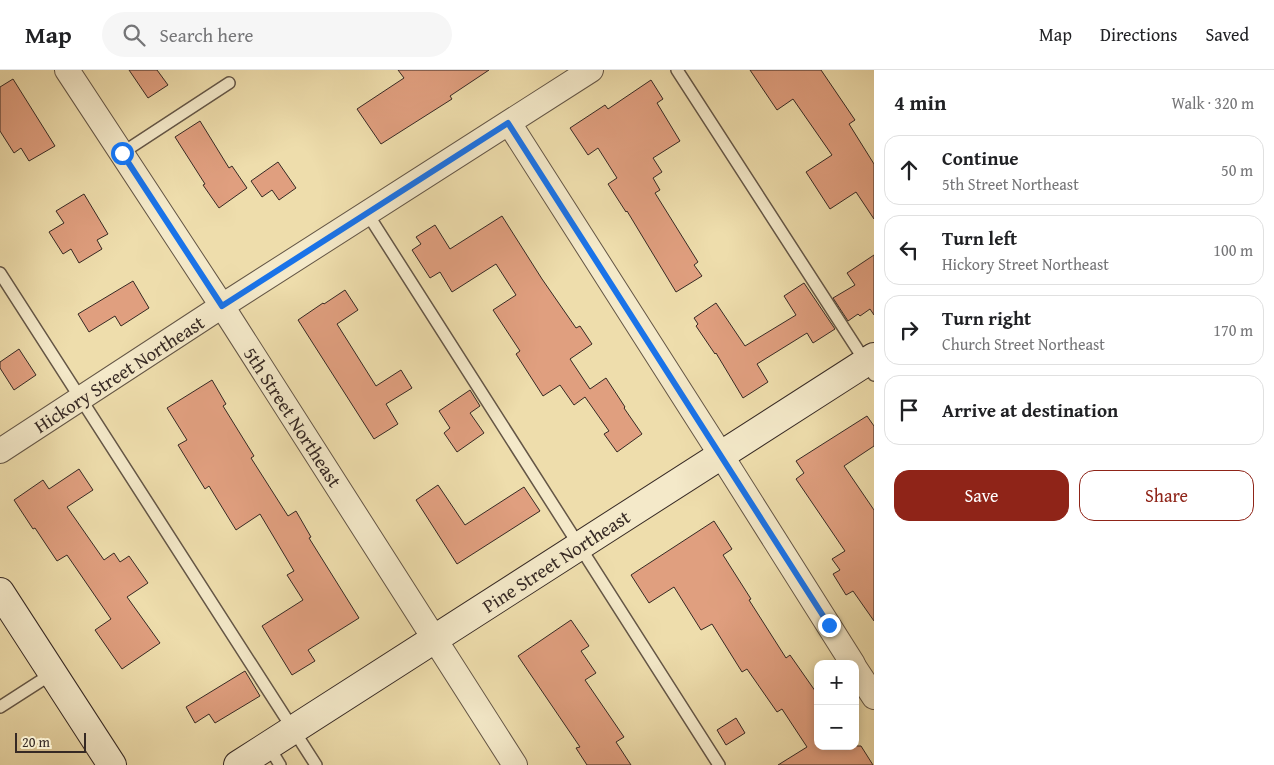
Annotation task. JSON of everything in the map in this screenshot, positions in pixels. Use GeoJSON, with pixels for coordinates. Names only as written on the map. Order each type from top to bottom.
{"type":"FeatureCollection","features":[{"type":"Feature","properties":{"kind":"main road","name":"Pine Street Northeast"},"geometry":{"type":"LineString","coordinates":[[238,765],[274,755],[294,730],[721,455],[871,365]]}},
{"type":"Feature","properties":{"kind":"main road"},"geometry":{"type":"LineString","coordinates":[[0,592],[112,765]]}},
{"type":"Feature","properties":{"kind":"street","name":"5th Street Northeast"},"geometry":{"type":"LineString","coordinates":[[67,70],[222,306],[515,765]]}},
{"type":"Feature","properties":{"kind":"street","name":"Hickory Street Northeast"},"geometry":{"type":"LineString","coordinates":[[0,451],[222,306],[591,70]]}},
{"type":"Feature","properties":{"kind":"street"},"geometry":{"type":"LineString","coordinates":[[508,123],[850,660]]}},
{"type":"Feature","properties":{"kind":"street"},"geometry":{"type":"LineString","coordinates":[[859,674],[874,697]]}},
{"type":"Feature","properties":{"kind":"lane"},"geometry":{"type":"LineString","coordinates":[[677,70],[871,365]]}},
{"type":"Feature","properties":{"kind":"lane"},"geometry":{"type":"LineString","coordinates":[[122,153],[229,83]]}},
{"type":"Feature","properties":{"kind":"lane"},"geometry":{"type":"LineString","coordinates":[[368,213],[719,765]]}},
{"type":"Feature","properties":{"kind":"lane"},"geometry":{"type":"LineString","coordinates":[[0,273],[316,765]]}},
{"type":"Feature","properties":{"kind":"lane"},"geometry":{"type":"LineString","coordinates":[[0,707],[53,673]]}},
{"type":"Feature","properties":{"kind":"building"},"geometry":{"type":"Polygon","coordinates":[[[129,70],[157,70],[168,85],[148,98],[129,70]]]}},
{"type":"Feature","properties":{"kind":"building"},"geometry":{"type":"Polygon","coordinates":[[[398,70],[489,70],[450,96],[452,99],[381,144],[357,109],[404,78],[398,70]]]}},
{"type":"Feature","properties":{"kind":"building"},"geometry":{"type":"Polygon","coordinates":[[[750,70],[821,70],[855,120],[849,124],[874,164],[874,219],[856,192],[830,209],[806,172],[832,155],[793,99],[777,110],[750,70]]]}},
{"type":"Feature","properties":{"kind":"building"},"geometry":{"type":"Polygon","coordinates":[[[13,79],[55,146],[29,161],[21,148],[14,153],[0,131],[0,87],[13,79]]]}},
{"type":"Feature","properties":{"kind":"building"},"geometry":{"type":"Polygon","coordinates":[[[651,80],[663,99],[657,103],[680,141],[653,158],[662,172],[653,178],[660,190],[655,193],[698,262],[694,265],[702,276],[676,292],[627,211],[608,184],[617,178],[598,148],[588,155],[570,128],[605,105],[608,109],[651,80]]]}},
{"type":"Feature","properties":{"kind":"building"},"geometry":{"type":"Polygon","coordinates":[[[200,121],[229,168],[232,166],[247,188],[219,208],[175,137],[200,121]]]}},
{"type":"Feature","properties":{"kind":"building"},"geometry":{"type":"Polygon","coordinates":[[[278,162],[296,188],[279,200],[272,190],[262,197],[251,181],[278,162]]]}},
{"type":"Feature","properties":{"kind":"building"},"geometry":{"type":"Polygon","coordinates":[[[84,194],[108,234],[97,240],[102,249],[79,263],[71,249],[63,254],[49,232],[64,223],[56,211],[84,194]]]}},
{"type":"Feature","properties":{"kind":"building"},"geometry":{"type":"Polygon","coordinates":[[[502,216],[576,328],[580,326],[592,344],[570,359],[590,389],[606,378],[642,434],[617,452],[604,434],[609,431],[585,397],[574,405],[560,385],[543,396],[516,354],[520,351],[493,310],[516,295],[496,264],[452,292],[440,272],[430,278],[412,250],[421,244],[416,237],[435,225],[450,249],[502,216]]]}},
{"type":"Feature","properties":{"kind":"building"},"geometry":{"type":"Polygon","coordinates":[[[874,255],[874,315],[870,309],[848,321],[833,298],[855,285],[847,273],[874,255]]]}},
{"type":"Feature","properties":{"kind":"building"},"geometry":{"type":"Polygon","coordinates":[[[133,281],[149,308],[121,326],[115,316],[89,332],[78,314],[133,281]]]}},
{"type":"Feature","properties":{"kind":"building"},"geometry":{"type":"Polygon","coordinates":[[[804,283],[835,329],[813,343],[807,333],[757,364],[768,382],[743,398],[716,353],[696,326],[698,324],[694,318],[716,303],[745,346],[796,315],[784,296],[804,283]]]}},
{"type":"Feature","properties":{"kind":"building"},"geometry":{"type":"Polygon","coordinates":[[[345,290],[358,310],[337,324],[376,386],[401,370],[412,388],[386,404],[398,424],[374,439],[298,320],[345,290]]]}},
{"type":"Feature","properties":{"kind":"building"},"geometry":{"type":"Polygon","coordinates":[[[19,349],[36,375],[14,390],[0,368],[0,362],[19,349]]]}},
{"type":"Feature","properties":{"kind":"building"},"geometry":{"type":"Polygon","coordinates":[[[212,380],[226,404],[223,406],[254,456],[251,458],[288,516],[296,511],[311,537],[309,538],[359,618],[308,650],[315,661],[292,675],[262,626],[303,600],[287,575],[294,571],[260,514],[236,530],[209,486],[205,489],[178,445],[187,440],[167,408],[212,380]]]}},
{"type":"Feature","properties":{"kind":"building"},"geometry":{"type":"Polygon","coordinates":[[[470,390],[480,406],[470,413],[484,433],[457,452],[444,433],[450,428],[439,411],[470,390]]]}},
{"type":"Feature","properties":{"kind":"building"},"geometry":{"type":"Polygon","coordinates":[[[867,416],[874,426],[874,446],[844,466],[874,510],[874,621],[853,591],[846,595],[833,574],[840,570],[832,559],[845,551],[796,479],[804,473],[796,461],[867,416]]]}},
{"type":"Feature","properties":{"kind":"building"},"geometry":{"type":"Polygon","coordinates":[[[79,469],[93,490],[67,507],[104,560],[114,553],[120,562],[129,556],[148,583],[127,597],[160,643],[122,669],[95,630],[111,619],[67,555],[57,561],[14,500],[43,480],[49,489],[79,469]]]}},
{"type":"Feature","properties":{"kind":"building"},"geometry":{"type":"Polygon","coordinates":[[[438,485],[465,525],[524,487],[540,511],[457,564],[416,500],[438,485]]]}},
{"type":"Feature","properties":{"kind":"building"},"geometry":{"type":"Polygon","coordinates":[[[714,521],[732,549],[723,555],[751,599],[749,600],[786,658],[790,655],[814,689],[814,750],[859,750],[859,746],[861,746],[873,765],[778,765],[807,747],[782,709],[777,712],[747,669],[742,672],[712,624],[701,630],[674,587],[649,603],[631,575],[714,521]]]}},
{"type":"Feature","properties":{"kind":"building"},"geometry":{"type":"Polygon","coordinates":[[[571,620],[589,646],[581,651],[596,673],[585,680],[624,737],[616,742],[631,765],[587,765],[576,748],[580,747],[518,656],[571,620]]]}},
{"type":"Feature","properties":{"kind":"building"},"geometry":{"type":"Polygon","coordinates":[[[245,671],[260,696],[215,723],[209,714],[195,723],[186,707],[245,671]]]}},
{"type":"Feature","properties":{"kind":"building"},"geometry":{"type":"Polygon","coordinates":[[[736,718],[745,733],[726,745],[717,730],[736,718]]]}},
{"type":"Feature","properties":{"kind":"route"},"geometry":{"type":"LineString","coordinates":[[122,153],[222,306],[508,123],[829,625]]}}]}
